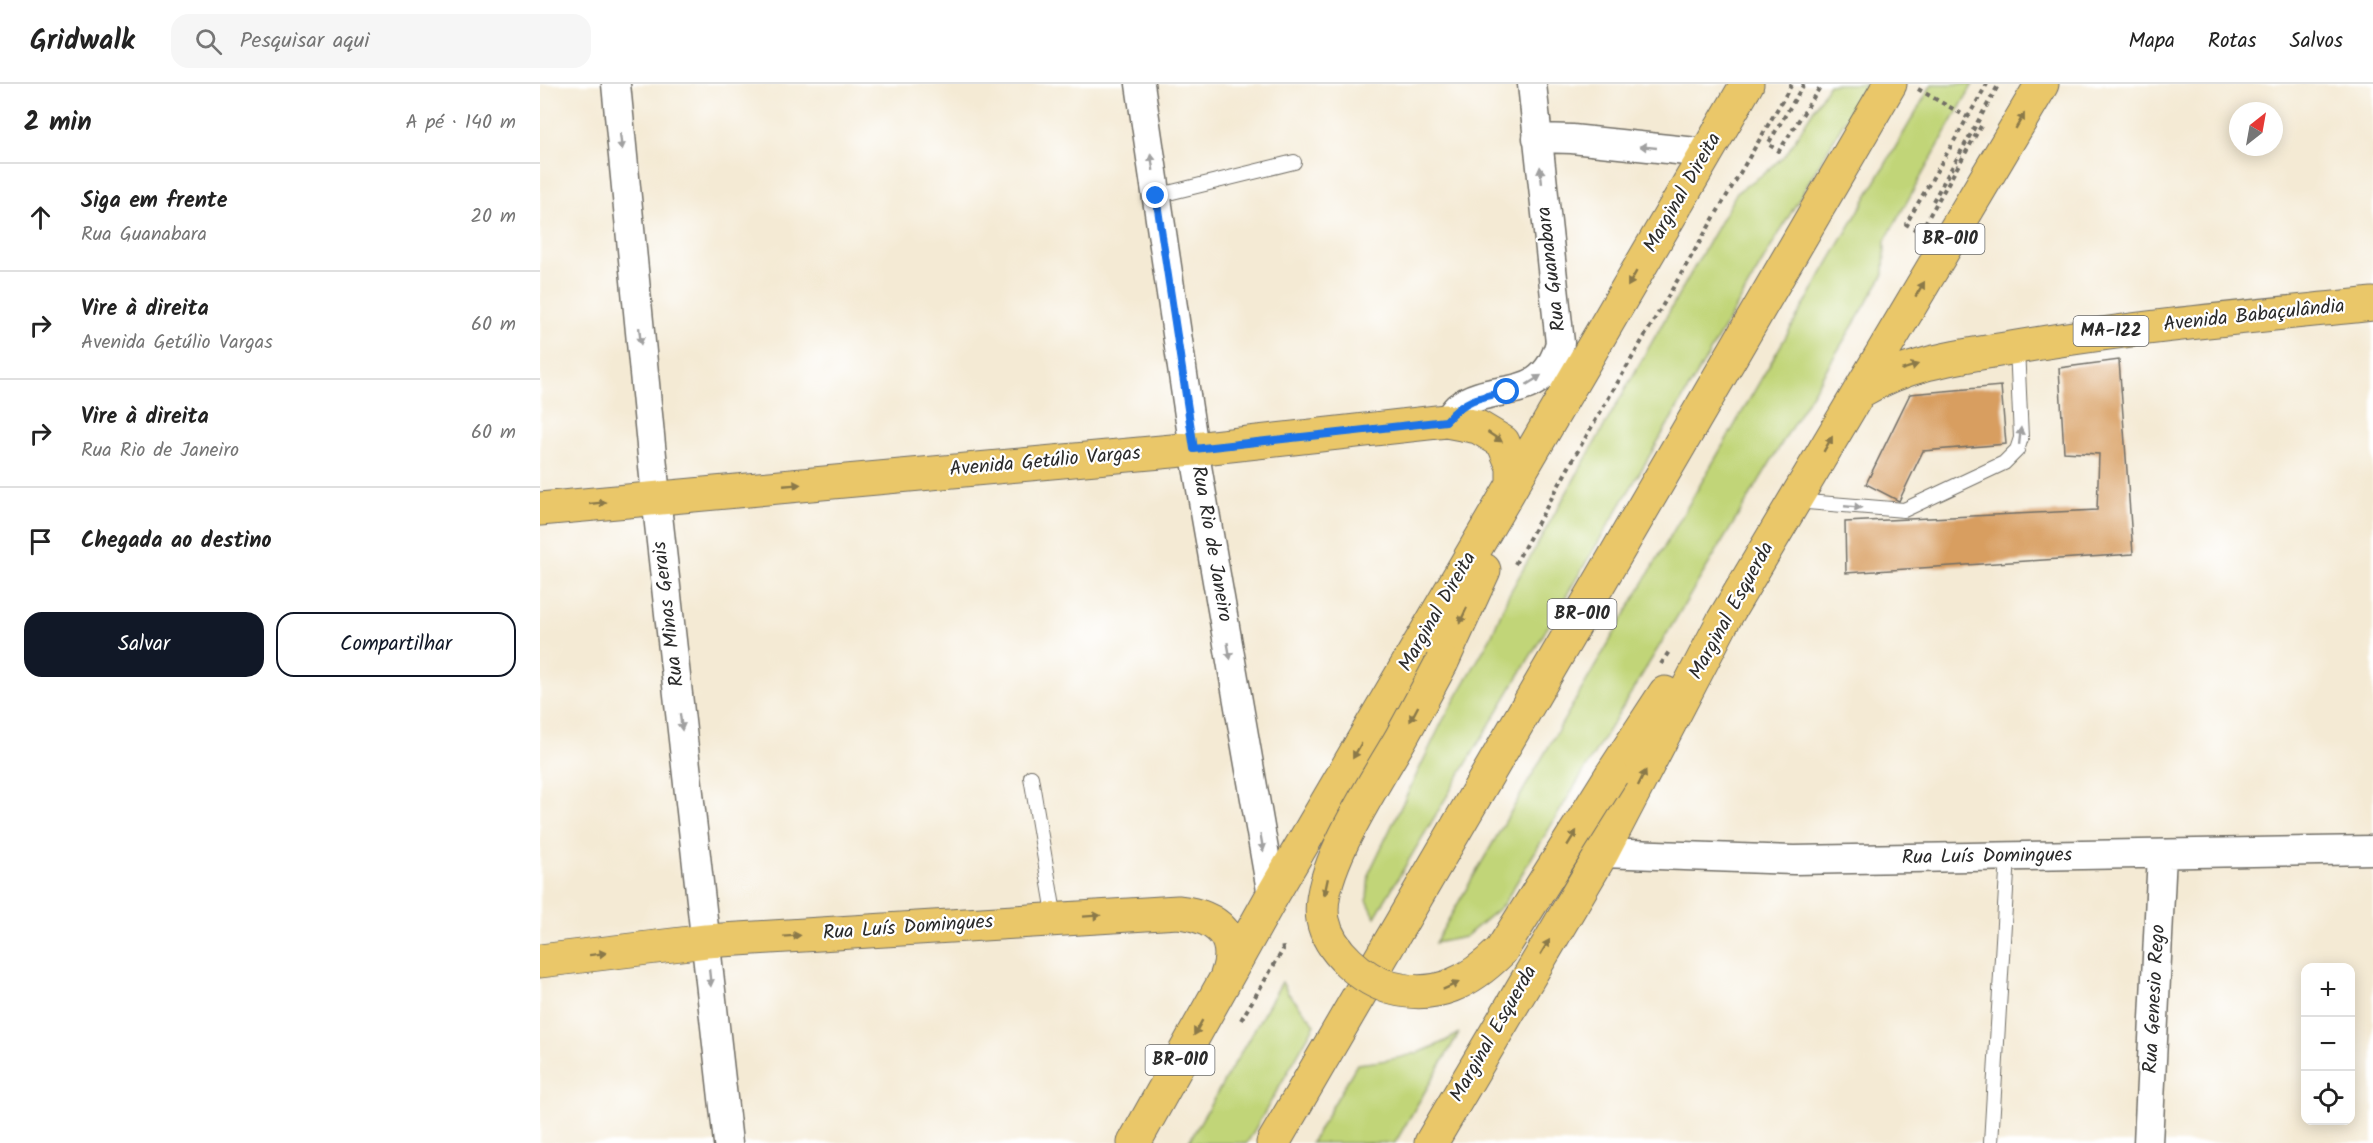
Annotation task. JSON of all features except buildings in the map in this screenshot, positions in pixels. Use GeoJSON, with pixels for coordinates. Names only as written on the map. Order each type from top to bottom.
{"type":"FeatureCollection","features":[{"type":"Feature","properties":{"kind":"main road","name":"Marginal Direita"},"geometry":{"type":"LineString","coordinates":[[1134,1143],[1272,896],[1747,84]]}},
{"type":"Feature","properties":{"kind":"main road","name":"BR-010"},"geometry":{"type":"LineString","coordinates":[[1273,1143],[1890,84]]}},
{"type":"Feature","properties":{"kind":"main road","name":"Marginal Esquerda"},"geometry":{"type":"LineString","coordinates":[[1431,1143],[1502,1018],[1602,853],[1724,621],[2042,84]]}},
{"type":"Feature","properties":{"kind":"main road","name":"Avenida Babaçulândia"},"geometry":{"type":"LineString","coordinates":[[1857,393],[1893,373],[1926,362],[2118,330],[2373,304]]}},
{"type":"Feature","properties":{"kind":"main road","name":"Avenida Getúlio Vargas"},"geometry":{"type":"LineString","coordinates":[[540,509],[1194,449],[1446,421],[1478,427],[1503,442],[1513,467],[1508,492]]}},
{"type":"Feature","properties":{"kind":"main road"},"geometry":{"type":"LineString","coordinates":[[1508,492],[1482,575],[1442,662],[1342,845],[1325,889],[1323,920],[1330,936],[1349,963],[1366,976],[1386,986],[1407,992],[1443,990],[1479,972],[1501,951],[1674,680],[1724,621]]}},
{"type":"Feature","properties":{"kind":"main road","name":"Rua Luís Domingues"},"geometry":{"type":"LineString","coordinates":[[540,961],[706,941],[1162,912],[1193,914],[1217,925],[1232,949],[1232,962],[1227,977]]}},
{"type":"Feature","properties":{"kind":"street","name":"Rua Minas Gerais"},"geometry":{"type":"LineString","coordinates":[[616,84],[656,497],[728,1143]]}},
{"type":"Feature","properties":{"kind":"street","name":"Rua Rio de Janeiro"},"geometry":{"type":"LineString","coordinates":[[1140,84],[1194,449],[1272,896]]}},
{"type":"Feature","properties":{"kind":"street","name":"Rua Guanabara"},"geometry":{"type":"LineString","coordinates":[[1446,421],[1458,407],[1468,401],[1507,392],[1536,381],[1556,357],[1560,343],[1560,326],[1532,84]]}},
{"type":"Feature","properties":{"kind":"street"},"geometry":{"type":"LineString","coordinates":[[1537,138],[1572,139],[1706,153]]}},
{"type":"Feature","properties":{"kind":"street","name":"Rua Luís Domingues"},"geometry":{"type":"LineString","coordinates":[[1602,853],[1794,860],[2373,850]]}},
{"type":"Feature","properties":{"kind":"street","name":"Rua Genesio Rego"},"geometry":{"type":"LineString","coordinates":[[2148,1143],[2162,854]]}},
{"type":"Feature","properties":{"kind":"lane"},"geometry":{"type":"LineString","coordinates":[[1156,196],[1294,162]]}},
{"type":"Feature","properties":{"kind":"lane"},"geometry":{"type":"LineString","coordinates":[[1795,501],[1904,510],[2004,464],[2017,450],[2021,438],[2017,347]]}},
{"type":"Feature","properties":{"kind":"lane"},"geometry":{"type":"LineString","coordinates":[[1031,777],[1055,919]]}},
{"type":"Feature","properties":{"kind":"lane"},"geometry":{"type":"LineString","coordinates":[[1991,1143],[2008,856]]}},
{"type":"Feature","properties":{"kind":"path"},"geometry":{"type":"LineString","coordinates":[[1519,556],[1792,84]]}},
{"type":"Feature","properties":{"kind":"path"},"geometry":{"type":"LineString","coordinates":[[1804,84],[1768,144],[1779,152],[1822,84]]}},
{"type":"Feature","properties":{"kind":"path"},"geometry":{"type":"LineString","coordinates":[[1908,84],[1967,117]]}},
{"type":"Feature","properties":{"kind":"path"},"geometry":{"type":"LineString","coordinates":[[1981,126],[1920,232],[1906,224],[1987,84]]}},
{"type":"Feature","properties":{"kind":"green space"},"geometry":{"type":"Polygon","coordinates":[[[1829,84],[1866,84],[1643,467],[1375,917],[1367,900],[1369,873],[1442,722],[1491,637],[1508,596],[1737,192],[1765,173],[1787,153],[1829,84]]]}},
{"type":"Feature","properties":{"kind":"green space"},"geometry":{"type":"Polygon","coordinates":[[[1932,84],[1973,84],[1885,241],[1884,274],[1503,905],[1465,937],[1435,943],[1932,84]]]}},
{"type":"Feature","properties":{"kind":"green space"},"geometry":{"type":"Polygon","coordinates":[[[1282,982],[1288,993],[1315,1024],[1247,1143],[1188,1143],[1282,982]]]}},
{"type":"Feature","properties":{"kind":"green space"},"geometry":{"type":"Polygon","coordinates":[[[1459,1033],[1395,1143],[1311,1143],[1357,1064],[1410,1055],[1435,1046],[1459,1033]]]}},
{"type":"Feature","properties":{"kind":"route"},"geometry":{"type":"LineString","coordinates":[[1156,196],[1194,449],[1446,421],[1458,407],[1468,401],[1507,392]]}}]}
